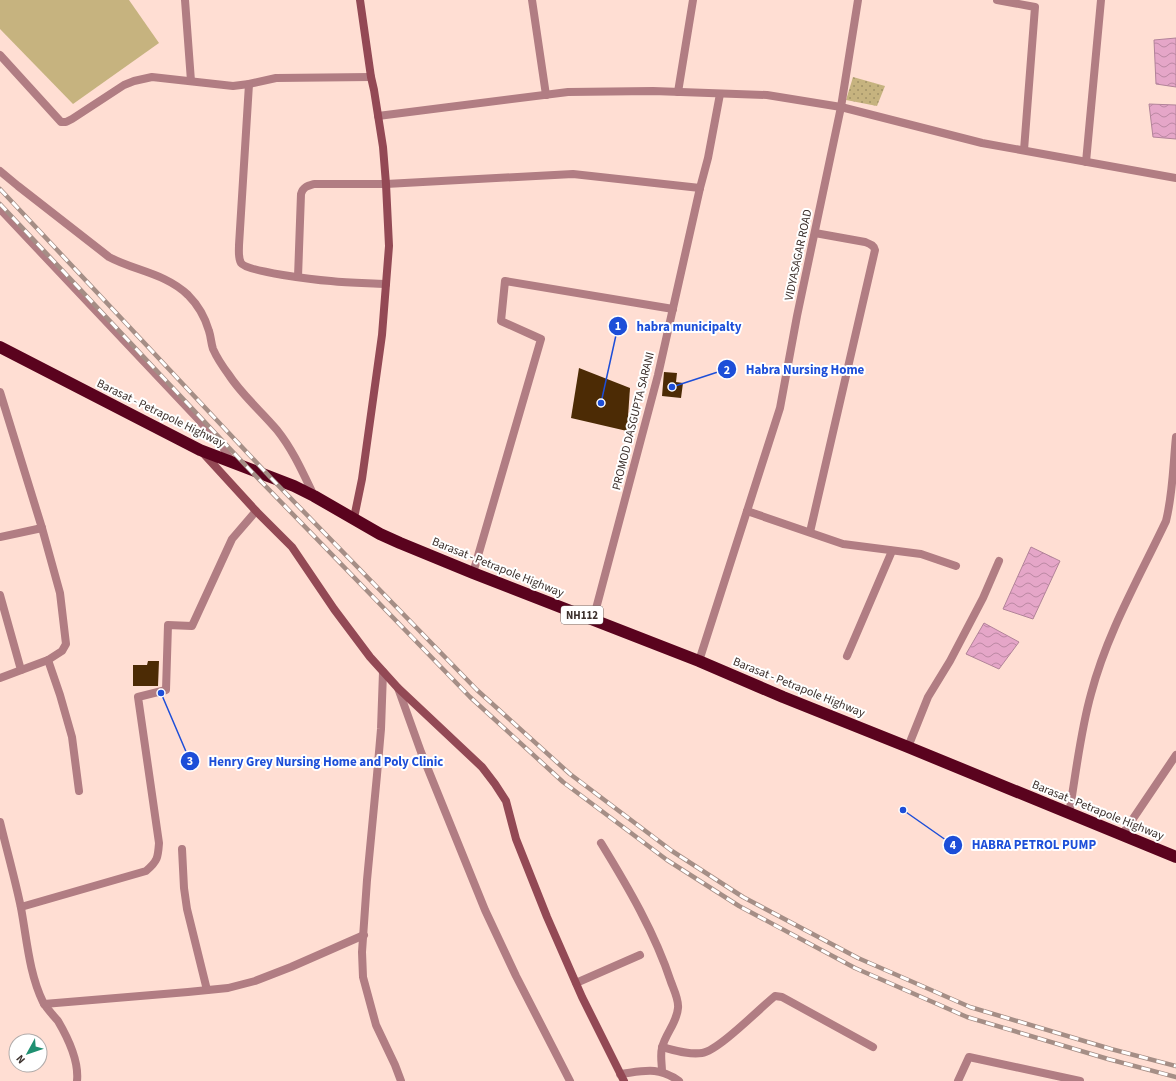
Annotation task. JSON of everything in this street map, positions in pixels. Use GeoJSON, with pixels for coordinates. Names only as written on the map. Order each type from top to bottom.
{"type":"FeatureCollection","features":[{"type":"Feature","properties":{"kind":"highway","name":"Barasat - Petrapole Highway"},"geometry":{"type":"LineString","coordinates":[[0,347],[200,450],[294,486],[354,518],[380,534],[473,573],[700,662],[1176,858]]}},
{"type":"Feature","properties":{"kind":"main road"},"geometry":{"type":"LineString","coordinates":[[354,518],[362,479],[382,335],[389,246],[383,148],[360,0]]}},
{"type":"Feature","properties":{"kind":"main road"},"geometry":{"type":"LineString","coordinates":[[200,450],[256,511],[292,547],[352,633],[383,672],[482,767],[499,790],[506,801],[516,840],[547,917],[576,983],[622,1077]]}},
{"type":"Feature","properties":{"kind":"street"},"geometry":{"type":"LineString","coordinates":[[185,0],[191,81]]}},
{"type":"Feature","properties":{"kind":"street"},"geometry":{"type":"LineString","coordinates":[[532,0],[546,94]]}},
{"type":"Feature","properties":{"kind":"street"},"geometry":{"type":"LineString","coordinates":[[678,92],[693,0]]}},
{"type":"Feature","properties":{"kind":"street","name":"VIDYASAGAR ROAD"},"geometry":{"type":"LineString","coordinates":[[700,662],[780,408],[797,316],[841,107],[858,0]]}},
{"type":"Feature","properties":{"kind":"street"},"geometry":{"type":"LineString","coordinates":[[997,0],[1035,4],[1024,150]]}},
{"type":"Feature","properties":{"kind":"street"},"geometry":{"type":"LineString","coordinates":[[1086,162],[1101,0]]}},
{"type":"Feature","properties":{"kind":"street"},"geometry":{"type":"LineString","coordinates":[[0,55],[61,122],[66,122],[72,119],[124,85],[152,77],[233,86],[276,78],[371,77]]}},
{"type":"Feature","properties":{"kind":"street"},"geometry":{"type":"LineString","coordinates":[[249,84],[239,257],[241,263],[250,269],[331,282],[386,284]]}},
{"type":"Feature","properties":{"kind":"street"},"geometry":{"type":"LineString","coordinates":[[378,116],[568,92],[653,91],[767,95],[841,107],[982,142],[1176,178]]}},
{"type":"Feature","properties":{"kind":"street","name":"PROMOD DASGUPTA SARANI"},"geometry":{"type":"LineString","coordinates":[[594,620],[658,375],[708,158],[720,94]]}},
{"type":"Feature","properties":{"kind":"street"},"geometry":{"type":"LineString","coordinates":[[0,170],[18,186],[109,257],[120,263],[161,277],[188,295],[198,306],[204,316],[213,348],[229,376],[290,448],[314,496]]}},
{"type":"Feature","properties":{"kind":"street"},"geometry":{"type":"LineString","coordinates":[[298,276],[301,194],[303,189],[314,184],[386,184],[574,174],[700,188]]}},
{"type":"Feature","properties":{"kind":"street"},"geometry":{"type":"LineString","coordinates":[[0,209],[199,420],[222,446],[232,462]]}},
{"type":"Feature","properties":{"kind":"street"},"geometry":{"type":"LineString","coordinates":[[810,532],[875,250],[874,247],[865,242],[814,233]]}},
{"type":"Feature","properties":{"kind":"street"},"geometry":{"type":"LineString","coordinates":[[473,573],[541,339],[501,321],[505,281],[673,309]]}},
{"type":"Feature","properties":{"kind":"street"},"geometry":{"type":"LineString","coordinates":[[0,392],[42,528],[60,593],[66,644],[62,651],[48,660],[0,678]]}},
{"type":"Feature","properties":{"kind":"street"},"geometry":{"type":"LineString","coordinates":[[1070,814],[1082,733],[1091,693],[1117,620],[1166,521],[1170,506],[1176,437]]}},
{"type":"Feature","properties":{"kind":"street"},"geometry":{"type":"LineString","coordinates":[[21,907],[146,871],[154,865],[158,857],[159,843],[138,697],[166,690],[168,625],[192,626],[232,539],[256,511]]}},
{"type":"Feature","properties":{"kind":"street"},"geometry":{"type":"LineString","coordinates":[[747,511],[843,544],[928,556],[956,566]]}},
{"type":"Feature","properties":{"kind":"street"},"geometry":{"type":"LineString","coordinates":[[0,537],[42,528]]}},
{"type":"Feature","properties":{"kind":"street"},"geometry":{"type":"LineString","coordinates":[[846,656],[892,551]]}},
{"type":"Feature","properties":{"kind":"street"},"geometry":{"type":"LineString","coordinates":[[908,747],[928,697],[983,598],[999,561]]}},
{"type":"Feature","properties":{"kind":"street"},"geometry":{"type":"LineString","coordinates":[[0,595],[21,670]]}},
{"type":"Feature","properties":{"kind":"street"},"geometry":{"type":"LineString","coordinates":[[48,660],[72,737],[79,791]]}},
{"type":"Feature","properties":{"kind":"street"},"geometry":{"type":"LineString","coordinates":[[383,672],[378,775],[362,952],[363,977],[376,1025],[401,1081]]}},
{"type":"Feature","properties":{"kind":"street"},"geometry":{"type":"LineString","coordinates":[[398,688],[421,752],[485,910],[516,976],[570,1081]]}},
{"type":"Feature","properties":{"kind":"street"},"geometry":{"type":"LineString","coordinates":[[1122,835],[1176,755]]}},
{"type":"Feature","properties":{"kind":"street"},"geometry":{"type":"LineString","coordinates":[[0,822],[21,907],[32,971],[37,989],[44,1004],[57,1021],[71,1049],[77,1064],[77,1081]]}},
{"type":"Feature","properties":{"kind":"street"},"geometry":{"type":"LineString","coordinates":[[602,843],[651,933],[664,962],[677,999],[679,1008],[676,1018],[662,1047],[662,1072]]}},
{"type":"Feature","properties":{"kind":"street"},"geometry":{"type":"LineString","coordinates":[[182,849],[184,888],[187,909],[207,990]]}},
{"type":"Feature","properties":{"kind":"street"},"geometry":{"type":"LineString","coordinates":[[44,1004],[228,988],[255,981],[291,967],[364,935]]}},
{"type":"Feature","properties":{"kind":"street"},"geometry":{"type":"LineString","coordinates":[[576,983],[640,955]]}},
{"type":"Feature","properties":{"kind":"street"},"geometry":{"type":"LineString","coordinates":[[662,1047],[688,1053],[702,1053],[712,1049],[775,996],[782,997],[873,1047]]}},
{"type":"Feature","properties":{"kind":"street"},"geometry":{"type":"LineString","coordinates":[[958,1081],[970,1057],[1080,1081]]}},
{"type":"Feature","properties":{"kind":"street"},"geometry":{"type":"LineString","coordinates":[[622,1077],[651,1070],[671,1075],[679,1081]]}},
{"type":"Feature","properties":{"kind":"shaded area"},"geometry":{"type":"Polygon","coordinates":[[[0,0],[129,0],[159,43],[73,104],[0,29],[0,0]]]}},
{"type":"Feature","properties":{"kind":"shaded area"},"geometry":{"type":"Polygon","coordinates":[[[853,77],[885,86],[877,106],[846,100],[853,77]]]}},
{"type":"Feature","properties":{"kind":"water"},"geometry":{"type":"Polygon","coordinates":[[[1176,38],[1176,87],[1156,84],[1154,40],[1176,38]]]}},
{"type":"Feature","properties":{"kind":"water"},"geometry":{"type":"Polygon","coordinates":[[[1149,104],[1176,105],[1176,139],[1153,137],[1149,104]]]}},
{"type":"Feature","properties":{"kind":"water"},"geometry":{"type":"Polygon","coordinates":[[[1031,547],[1060,561],[1033,619],[1003,609],[1031,547]]]}},
{"type":"Feature","properties":{"kind":"water"},"geometry":{"type":"Polygon","coordinates":[[[984,623],[1019,642],[999,669],[966,654],[984,623]]]}},
{"type":"Feature","properties":{"kind":"building"},"geometry":{"type":"Polygon","coordinates":[[[579,368],[630,388],[627,431],[571,418],[579,368]]]}},
{"type":"Feature","properties":{"kind":"building"},"geometry":{"type":"Polygon","coordinates":[[[664,372],[677,373],[676,382],[683,383],[681,398],[662,396],[664,372]]]}},
{"type":"Feature","properties":{"kind":"building"},"geometry":{"type":"Polygon","coordinates":[[[148,661],[159,661],[158,686],[133,686],[133,665],[147,665],[148,661]]]}},
{"type":"Feature","properties":{"kind":"railway"},"geometry":{"type":"LineString","coordinates":[[0,189],[271,478],[477,690],[570,774],[672,851],[743,897],[858,958],[970,1007],[1111,1049],[1176,1066]]}},
{"type":"Feature","properties":{"kind":"railway"},"geometry":{"type":"LineString","coordinates":[[0,204],[249,469],[470,697],[563,782],[667,860],[739,906],[855,968],[967,1017],[1108,1059],[1176,1077]]}},
{"type":"Feature","properties":{"kind":"place","name":"Habra Nursing Home"},"geometry":{"type":"Point","coordinates":[672,387]}},
{"type":"Feature","properties":{"kind":"place","name":"habra municipalty"},"geometry":{"type":"Point","coordinates":[601,403]}},
{"type":"Feature","properties":{"kind":"place","name":"Henry Grey Nursing Home and Poly Clinic"},"geometry":{"type":"Point","coordinates":[161,693]}},
{"type":"Feature","properties":{"kind":"place","name":"HABRA PETROL PUMP"},"geometry":{"type":"Point","coordinates":[903,810]}}]}
